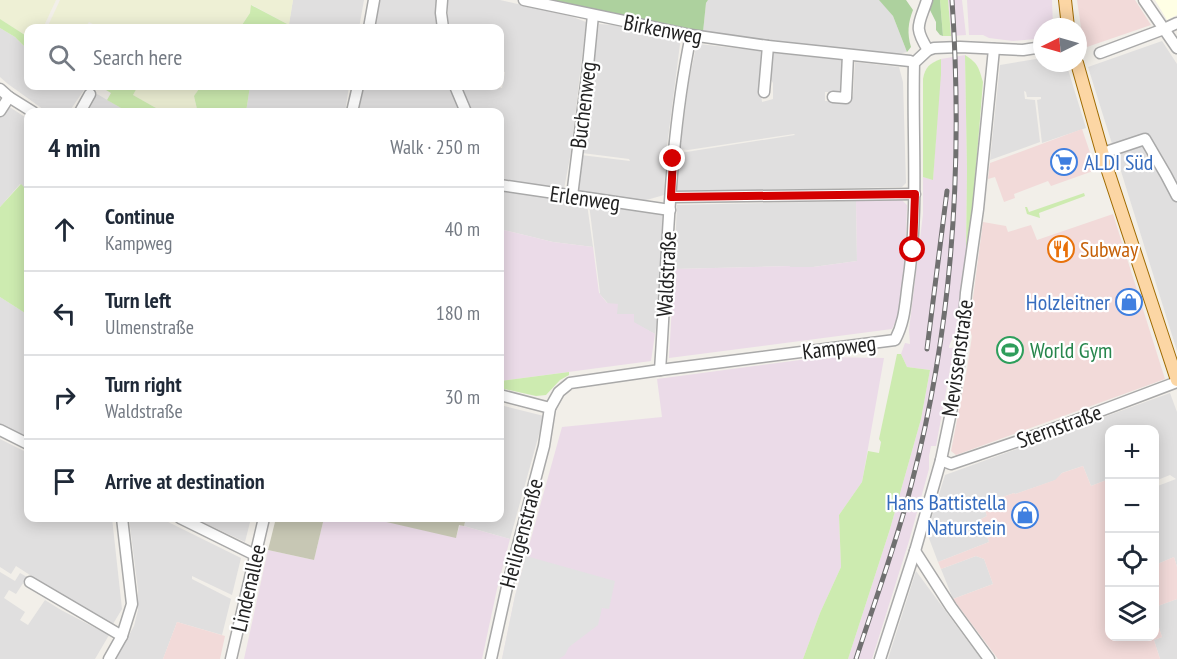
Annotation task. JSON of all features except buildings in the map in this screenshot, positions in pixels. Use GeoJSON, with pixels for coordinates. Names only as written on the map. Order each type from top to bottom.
{"type":"FeatureCollection","features":[{"type":"Feature","properties":{"kind":"main road"},"geometry":{"type":"LineString","coordinates":[[1065,0],[1067,18]]}},
{"type":"Feature","properties":{"kind":"main road"},"geometry":{"type":"LineString","coordinates":[[1080,72],[1103,153],[1177,381]]}},
{"type":"Feature","properties":{"kind":"street"},"geometry":{"type":"LineString","coordinates":[[370,24],[374,0]]}},
{"type":"Feature","properties":{"kind":"street"},"geometry":{"type":"LineString","coordinates":[[442,0],[442,24]]}},
{"type":"Feature","properties":{"kind":"street","name":"Birkenweg"},"geometry":{"type":"LineString","coordinates":[[524,0],[690,35],[914,63]]}},
{"type":"Feature","properties":{"kind":"street"},"geometry":{"type":"LineString","coordinates":[[927,0],[918,27],[928,50]]}},
{"type":"Feature","properties":{"kind":"street"},"geometry":{"type":"LineString","coordinates":[[1144,0],[1177,48]]}},
{"type":"Feature","properties":{"kind":"street","name":"Buchenweg"},"geometry":{"type":"LineString","coordinates":[[572,196],[593,15]]}},
{"type":"Feature","properties":{"kind":"street"},"geometry":{"type":"LineString","coordinates":[[1100,53],[1177,23]]}},
{"type":"Feature","properties":{"kind":"street","name":"Waldstraße"},"geometry":{"type":"LineString","coordinates":[[660,370],[673,159],[690,35]]}},
{"type":"Feature","properties":{"kind":"street"},"geometry":{"type":"LineString","coordinates":[[764,92],[768,46]]}},
{"type":"Feature","properties":{"kind":"street"},"geometry":{"type":"LineString","coordinates":[[914,63],[928,50],[934,48],[1033,48]]}},
{"type":"Feature","properties":{"kind":"street","name":"Mevissenstraße"},"geometry":{"type":"LineString","coordinates":[[880,659],[915,551],[941,460],[955,393],[978,209],[994,50]]}},
{"type":"Feature","properties":{"kind":"street"},"geometry":{"type":"LineString","coordinates":[[832,97],[846,98],[848,55]]}},
{"type":"Feature","properties":{"kind":"street","name":"Kampweg"},"geometry":{"type":"LineString","coordinates":[[550,408],[559,392],[570,383],[895,340],[902,326],[913,250],[914,63]]}},
{"type":"Feature","properties":{"kind":"street"},"geometry":{"type":"LineString","coordinates":[[0,89],[27,108]]}},
{"type":"Feature","properties":{"kind":"street"},"geometry":{"type":"LineString","coordinates":[[353,108],[356,90]]}},
{"type":"Feature","properties":{"kind":"street"},"geometry":{"type":"LineString","coordinates":[[457,90],[464,108]]}},
{"type":"Feature","properties":{"kind":"street"},"geometry":{"type":"LineString","coordinates":[[82,108],[90,94]]}},
{"type":"Feature","properties":{"kind":"street"},"geometry":{"type":"LineString","coordinates":[[0,111],[9,97]]}},
{"type":"Feature","properties":{"kind":"street"},"geometry":{"type":"LineString","coordinates":[[1103,153],[1145,139],[1177,196]]}},
{"type":"Feature","properties":{"kind":"street","name":"Erlenweg"},"geometry":{"type":"LineString","coordinates":[[504,186],[670,210]]}},
{"type":"Feature","properties":{"kind":"street"},"geometry":{"type":"LineString","coordinates":[[671,197],[915,194]]}},
{"type":"Feature","properties":{"kind":"street","name":"Sternstraße"},"geometry":{"type":"LineString","coordinates":[[941,460],[951,464],[1042,433],[1177,381]]}},
{"type":"Feature","properties":{"kind":"street"},"geometry":{"type":"LineString","coordinates":[[504,396],[550,408]]}},
{"type":"Feature","properties":{"kind":"street","name":"Heiligenstraße"},"geometry":{"type":"LineString","coordinates":[[491,659],[507,587],[544,446],[550,408]]}},
{"type":"Feature","properties":{"kind":"street"},"geometry":{"type":"LineString","coordinates":[[0,430],[24,442]]}},
{"type":"Feature","properties":{"kind":"street"},"geometry":{"type":"LineString","coordinates":[[109,659],[122,636],[132,604],[122,522]]}},
{"type":"Feature","properties":{"kind":"street"},"geometry":{"type":"LineString","coordinates":[[188,522],[255,555]]}},
{"type":"Feature","properties":{"kind":"street","name":"Lindenallee"},"geometry":{"type":"LineString","coordinates":[[231,659],[263,522]]}},
{"type":"Feature","properties":{"kind":"street"},"geometry":{"type":"LineString","coordinates":[[915,551],[988,659]]}},
{"type":"Feature","properties":{"kind":"street"},"geometry":{"type":"LineString","coordinates":[[30,582],[122,636]]}},
{"type":"Feature","properties":{"kind":"shaded area"},"geometry":{"type":"Polygon","coordinates":[[[0,0],[56,0],[45,24],[24,24],[24,34],[0,19],[0,0]]]}},
{"type":"Feature","properties":{"kind":"shaded area"},"geometry":{"type":"Polygon","coordinates":[[[60,0],[293,0],[289,24],[252,5],[243,24],[93,24],[89,22],[88,24],[49,24],[60,0]]]}},
{"type":"Feature","properties":{"kind":"shaded area"},"geometry":{"type":"Polygon","coordinates":[[[293,0],[364,0],[360,24],[289,24],[293,0]]]}},
{"type":"Feature","properties":{"kind":"shaded area"},"geometry":{"type":"Polygon","coordinates":[[[379,0],[437,0],[437,24],[375,24],[379,0]]]}},
{"type":"Feature","properties":{"kind":"shaded area"},"geometry":{"type":"Polygon","coordinates":[[[448,0],[500,0],[586,22],[571,152],[564,189],[504,180],[504,108],[471,108],[463,90],[504,90],[504,24],[448,24],[448,0]]]}},
{"type":"Feature","properties":{"kind":"shaded area"},"geometry":{"type":"Polygon","coordinates":[[[708,0],[880,0],[893,16],[907,52],[894,55],[703,32],[708,0]]]}},
{"type":"Feature","properties":{"kind":"shaded area"},"geometry":{"type":"Polygon","coordinates":[[[948,0],[962,0],[966,35],[951,36],[948,0]]]}},
{"type":"Feature","properties":{"kind":"shaded area"},"geometry":{"type":"Polygon","coordinates":[[[967,0],[1052,0],[1053,18],[1033,18],[1033,39],[1013,41],[983,35],[969,35],[967,0]]]}},
{"type":"Feature","properties":{"kind":"shaded area"},"geometry":{"type":"Polygon","coordinates":[[[1077,0],[1135,0],[1151,25],[1087,47],[1087,18],[1080,18],[1077,0]]]}},
{"type":"Feature","properties":{"kind":"shaded area"},"geometry":{"type":"Polygon","coordinates":[[[1155,0],[1177,0],[1177,15],[1167,20],[1155,0]]]}},
{"type":"Feature","properties":{"kind":"shaded area"},"geometry":{"type":"Polygon","coordinates":[[[599,24],[677,39],[680,44],[666,154],[664,195],[643,201],[578,191],[581,155],[630,161],[629,159],[582,153],[599,24]]]}},
{"type":"Feature","properties":{"kind":"shaded area"},"geometry":{"type":"Polygon","coordinates":[[[0,28],[24,46],[24,90],[84,90],[72,108],[41,108],[0,77],[0,28]]]}},
{"type":"Feature","properties":{"kind":"shaded area"},"geometry":{"type":"Polygon","coordinates":[[[1162,41],[1177,64],[1177,192],[1149,136],[1113,147],[1088,67],[1162,41]]]}},
{"type":"Feature","properties":{"kind":"shaded area"},"geometry":{"type":"Polygon","coordinates":[[[699,44],[761,51],[763,54],[760,86],[762,102],[773,99],[773,83],[769,76],[770,55],[774,53],[842,60],[840,92],[825,92],[825,101],[850,102],[853,95],[855,62],[899,67],[903,82],[906,183],[902,187],[677,192],[680,153],[795,135],[688,150],[680,149],[689,81],[696,47],[699,44]]]}},
{"type":"Feature","properties":{"kind":"shaded area"},"geometry":{"type":"Polygon","coordinates":[[[965,55],[966,257],[955,333],[949,346],[949,348],[954,348],[936,446],[931,446],[929,469],[872,659],[848,659],[890,529],[921,419],[930,370],[907,367],[901,354],[905,343],[910,344],[909,330],[923,214],[923,177],[933,179],[941,59],[965,55]]]}},
{"type":"Feature","properties":{"kind":"shaded area"},"geometry":{"type":"Polygon","coordinates":[[[1033,60],[1033,72],[1069,72],[1086,128],[1042,143],[1037,100],[1041,97],[1027,97],[1024,91],[1025,99],[1035,100],[1040,142],[990,160],[1000,65],[1033,60]]]}},
{"type":"Feature","properties":{"kind":"shaded area"},"geometry":{"type":"Polygon","coordinates":[[[136,90],[198,90],[194,96],[197,108],[156,108],[133,95],[136,90]]]}},
{"type":"Feature","properties":{"kind":"shaded area"},"geometry":{"type":"Polygon","coordinates":[[[249,90],[348,90],[346,108],[247,108],[249,90]]]}},
{"type":"Feature","properties":{"kind":"shaded area"},"geometry":{"type":"Polygon","coordinates":[[[363,90],[451,90],[458,108],[360,108],[363,90]]]}},
{"type":"Feature","properties":{"kind":"shaded area"},"geometry":{"type":"Polygon","coordinates":[[[97,94],[121,108],[90,108],[97,94]]]}},
{"type":"Feature","properties":{"kind":"shaded area"},"geometry":{"type":"Polygon","coordinates":[[[8,106],[24,116],[24,188],[20,184],[0,207],[0,118],[8,106]]]}},
{"type":"Feature","properties":{"kind":"shaded area"},"geometry":{"type":"Polygon","coordinates":[[[1082,129],[1096,170],[1051,186],[1048,181],[1014,194],[1015,198],[1004,202],[995,177],[988,179],[990,163],[1082,129]]]}},
{"type":"Feature","properties":{"kind":"shaded area"},"geometry":{"type":"Polygon","coordinates":[[[1144,143],[1177,200],[1177,351],[1115,152],[1144,143]]]}},
{"type":"Feature","properties":{"kind":"shaded area"},"geometry":{"type":"Polygon","coordinates":[[[504,191],[587,204],[593,247],[553,242],[504,230],[504,191]]]}},
{"type":"Feature","properties":{"kind":"shaded area"},"geometry":{"type":"Polygon","coordinates":[[[902,200],[907,205],[905,267],[898,316],[892,329],[669,358],[674,269],[813,267],[857,261],[856,201],[902,200]]]}},
{"type":"Feature","properties":{"kind":"shaded area"},"geometry":{"type":"Polygon","coordinates":[[[856,201],[857,261],[813,267],[674,269],[677,205],[856,201]]]}},
{"type":"Feature","properties":{"kind":"shaded area"},"geometry":{"type":"Polygon","coordinates":[[[589,204],[663,215],[655,334],[617,314],[599,293],[589,204]]]}},
{"type":"Feature","properties":{"kind":"shaded area"},"geometry":{"type":"Polygon","coordinates":[[[1113,214],[1165,379],[956,455],[951,451],[972,336],[969,328],[983,222],[1006,226],[1008,232],[1031,225],[1037,240],[1113,214]]]}},
{"type":"Feature","properties":{"kind":"shaded area"},"geometry":{"type":"Polygon","coordinates":[[[504,230],[553,242],[593,247],[599,293],[607,303],[618,304],[617,314],[634,314],[634,322],[655,334],[651,361],[504,380],[504,230]]]}},
{"type":"Feature","properties":{"kind":"shaded area"},"geometry":{"type":"Polygon","coordinates":[[[0,297],[24,312],[24,436],[0,424],[0,297]]]}},
{"type":"Feature","properties":{"kind":"shaded area"},"geometry":{"type":"Polygon","coordinates":[[[823,357],[884,358],[862,482],[839,515],[841,567],[820,613],[803,659],[502,659],[515,596],[562,427],[662,417],[657,379],[823,357]]]}},
{"type":"Feature","properties":{"kind":"shaded area"},"geometry":{"type":"Polygon","coordinates":[[[1170,393],[1177,412],[1177,567],[1174,557],[1159,563],[1159,485],[1176,479],[1170,475],[1159,479],[1159,425],[1105,425],[1105,481],[1091,486],[1083,466],[1062,473],[1056,480],[983,504],[987,516],[981,519],[989,542],[938,562],[927,533],[945,475],[1170,393]]]}},
{"type":"Feature","properties":{"kind":"shaded area"},"geometry":{"type":"Polygon","coordinates":[[[504,406],[544,416],[510,539],[464,526],[465,522],[504,522],[504,406]]]}},
{"type":"Feature","properties":{"kind":"shaded area"},"geometry":{"type":"Polygon","coordinates":[[[0,439],[24,451],[24,522],[112,522],[122,609],[113,624],[81,608],[16,566],[11,574],[0,567],[0,439]]]}},
{"type":"Feature","properties":{"kind":"shaded area"},"geometry":{"type":"Polygon","coordinates":[[[1083,466],[1091,486],[1105,481],[1105,641],[1154,641],[1160,659],[998,659],[953,599],[993,584],[984,559],[976,556],[941,569],[938,562],[989,542],[981,519],[987,516],[983,504],[1055,480],[1062,473],[1083,466]]]}},
{"type":"Feature","properties":{"kind":"shaded area"},"geometry":{"type":"Polygon","coordinates":[[[130,522],[168,522],[241,558],[232,595],[192,576],[192,579],[231,599],[222,635],[177,622],[163,659],[116,659],[134,626],[138,610],[138,590],[130,522]]]}},
{"type":"Feature","properties":{"kind":"shaded area"},"geometry":{"type":"Polygon","coordinates":[[[202,522],[250,522],[245,542],[202,522]]]}},
{"type":"Feature","properties":{"kind":"shaded area"},"geometry":{"type":"Polygon","coordinates":[[[275,522],[323,522],[314,560],[268,550],[275,522]]]}},
{"type":"Feature","properties":{"kind":"shaded area"},"geometry":{"type":"Polygon","coordinates":[[[323,522],[387,522],[456,537],[460,525],[510,539],[482,659],[244,659],[268,550],[314,560],[323,522]]]}},
{"type":"Feature","properties":{"kind":"shaded area"},"geometry":{"type":"Polygon","coordinates":[[[386,522],[465,522],[464,526],[459,525],[456,538],[386,522]]]}},
{"type":"Feature","properties":{"kind":"shaded area"},"geometry":{"type":"Polygon","coordinates":[[[526,556],[615,581],[609,609],[602,608],[598,625],[569,647],[565,655],[559,659],[502,659],[526,556]]]}},
{"type":"Feature","properties":{"kind":"shaded area"},"geometry":{"type":"Polygon","coordinates":[[[976,556],[984,559],[993,584],[953,599],[941,569],[976,556]]]}},
{"type":"Feature","properties":{"kind":"shaded area"},"geometry":{"type":"Polygon","coordinates":[[[1174,557],[1177,567],[1177,599],[1159,606],[1159,587],[1159,563],[1174,557]]]}},
{"type":"Feature","properties":{"kind":"shaded area"},"geometry":{"type":"Polygon","coordinates":[[[916,571],[981,659],[888,659],[916,571]]]}},
{"type":"Feature","properties":{"kind":"shaded area"},"geometry":{"type":"Polygon","coordinates":[[[0,572],[15,581],[20,573],[27,577],[16,594],[9,590],[4,598],[25,612],[20,620],[28,625],[45,600],[109,635],[95,659],[0,659],[0,572]]]}},
{"type":"Feature","properties":{"kind":"shaded area"},"geometry":{"type":"Polygon","coordinates":[[[1177,599],[1177,659],[1160,659],[1154,641],[1159,641],[1162,637],[1159,628],[1159,606],[1177,599]]]}},
{"type":"Feature","properties":{"kind":"shaded area"},"geometry":{"type":"Polygon","coordinates":[[[177,622],[225,636],[220,659],[163,659],[177,622]]]}},
{"type":"Feature","properties":{"kind":"green space"},"geometry":{"type":"Polygon","coordinates":[[[549,0],[708,0],[703,32],[549,0]]]}},
{"type":"Feature","properties":{"kind":"green space"},"geometry":{"type":"Polygon","coordinates":[[[879,0],[906,0],[913,10],[909,28],[911,47],[907,52],[893,16],[879,0]]]}},
{"type":"Feature","properties":{"kind":"green space"},"geometry":{"type":"Polygon","coordinates":[[[933,0],[940,0],[943,36],[936,30],[936,22],[929,8],[933,0]]]}},
{"type":"Feature","properties":{"kind":"green space"},"geometry":{"type":"Polygon","coordinates":[[[940,0],[948,0],[951,36],[943,36],[940,0]]]}},
{"type":"Feature","properties":{"kind":"green space"},"geometry":{"type":"Polygon","coordinates":[[[251,5],[287,24],[243,24],[250,13],[251,5]]]}},
{"type":"Feature","properties":{"kind":"green space"},"geometry":{"type":"Polygon","coordinates":[[[0,19],[24,34],[24,46],[15,37],[0,28],[0,19]]]}},
{"type":"Feature","properties":{"kind":"green space"},"geometry":{"type":"Polygon","coordinates":[[[965,55],[977,66],[983,82],[973,204],[966,257],[967,169],[965,55]]]}},
{"type":"Feature","properties":{"kind":"green space"},"geometry":{"type":"Polygon","coordinates":[[[941,59],[933,180],[923,177],[923,79],[929,66],[941,59]]]}},
{"type":"Feature","properties":{"kind":"green space"},"geometry":{"type":"Polygon","coordinates":[[[106,90],[136,90],[133,95],[156,108],[121,108],[107,100],[111,93],[106,90]]]}},
{"type":"Feature","properties":{"kind":"green space"},"geometry":{"type":"Polygon","coordinates":[[[198,90],[249,90],[247,108],[197,108],[194,96],[198,90]]]}},
{"type":"Feature","properties":{"kind":"green space"},"geometry":{"type":"Polygon","coordinates":[[[21,184],[24,187],[24,312],[0,297],[0,207],[21,184]]]}},
{"type":"Feature","properties":{"kind":"green space"},"geometry":{"type":"Polygon","coordinates":[[[1084,193],[1085,196],[1039,213],[1040,218],[1027,214],[1025,207],[1029,212],[1084,193]]]}},
{"type":"Feature","properties":{"kind":"green space"},"geometry":{"type":"Polygon","coordinates":[[[897,354],[901,354],[907,367],[930,370],[921,419],[890,529],[848,659],[803,659],[820,613],[841,567],[839,515],[862,482],[868,451],[879,453],[881,442],[879,439],[897,354]]]}},
{"type":"Feature","properties":{"kind":"green space"},"geometry":{"type":"Polygon","coordinates":[[[569,372],[569,375],[560,380],[546,395],[536,396],[504,389],[504,380],[569,372]]]}},
{"type":"Feature","properties":{"kind":"railway"},"geometry":{"type":"LineString","coordinates":[[856,659],[893,549],[912,482],[926,423],[946,303],[955,182],[955,60],[952,0]]}},
{"type":"Feature","properties":{"kind":"railway"},"geometry":{"type":"LineString","coordinates":[[927,349],[947,191]]}},
{"type":"Feature","properties":{"kind":"place","name":"ALDI Süd"},"geometry":{"type":"Point","coordinates":[1064,162]}},
{"type":"Feature","properties":{"kind":"place","name":"Subway"},"geometry":{"type":"Point","coordinates":[1061,249]}},
{"type":"Feature","properties":{"kind":"place","name":"Holzleitner"},"geometry":{"type":"Point","coordinates":[1129,302]}},
{"type":"Feature","properties":{"kind":"place","name":"World Gym"},"geometry":{"type":"Point","coordinates":[1010,350]}},
{"type":"Feature","properties":{"kind":"place","name":"Hans Battistella Naturstein"},"geometry":{"type":"Point","coordinates":[1025,515]}},
{"type":"Feature","properties":{"kind":"route"},"geometry":{"type":"LineString","coordinates":[[673,159],[671,197],[915,194],[913,250]]}}]}
